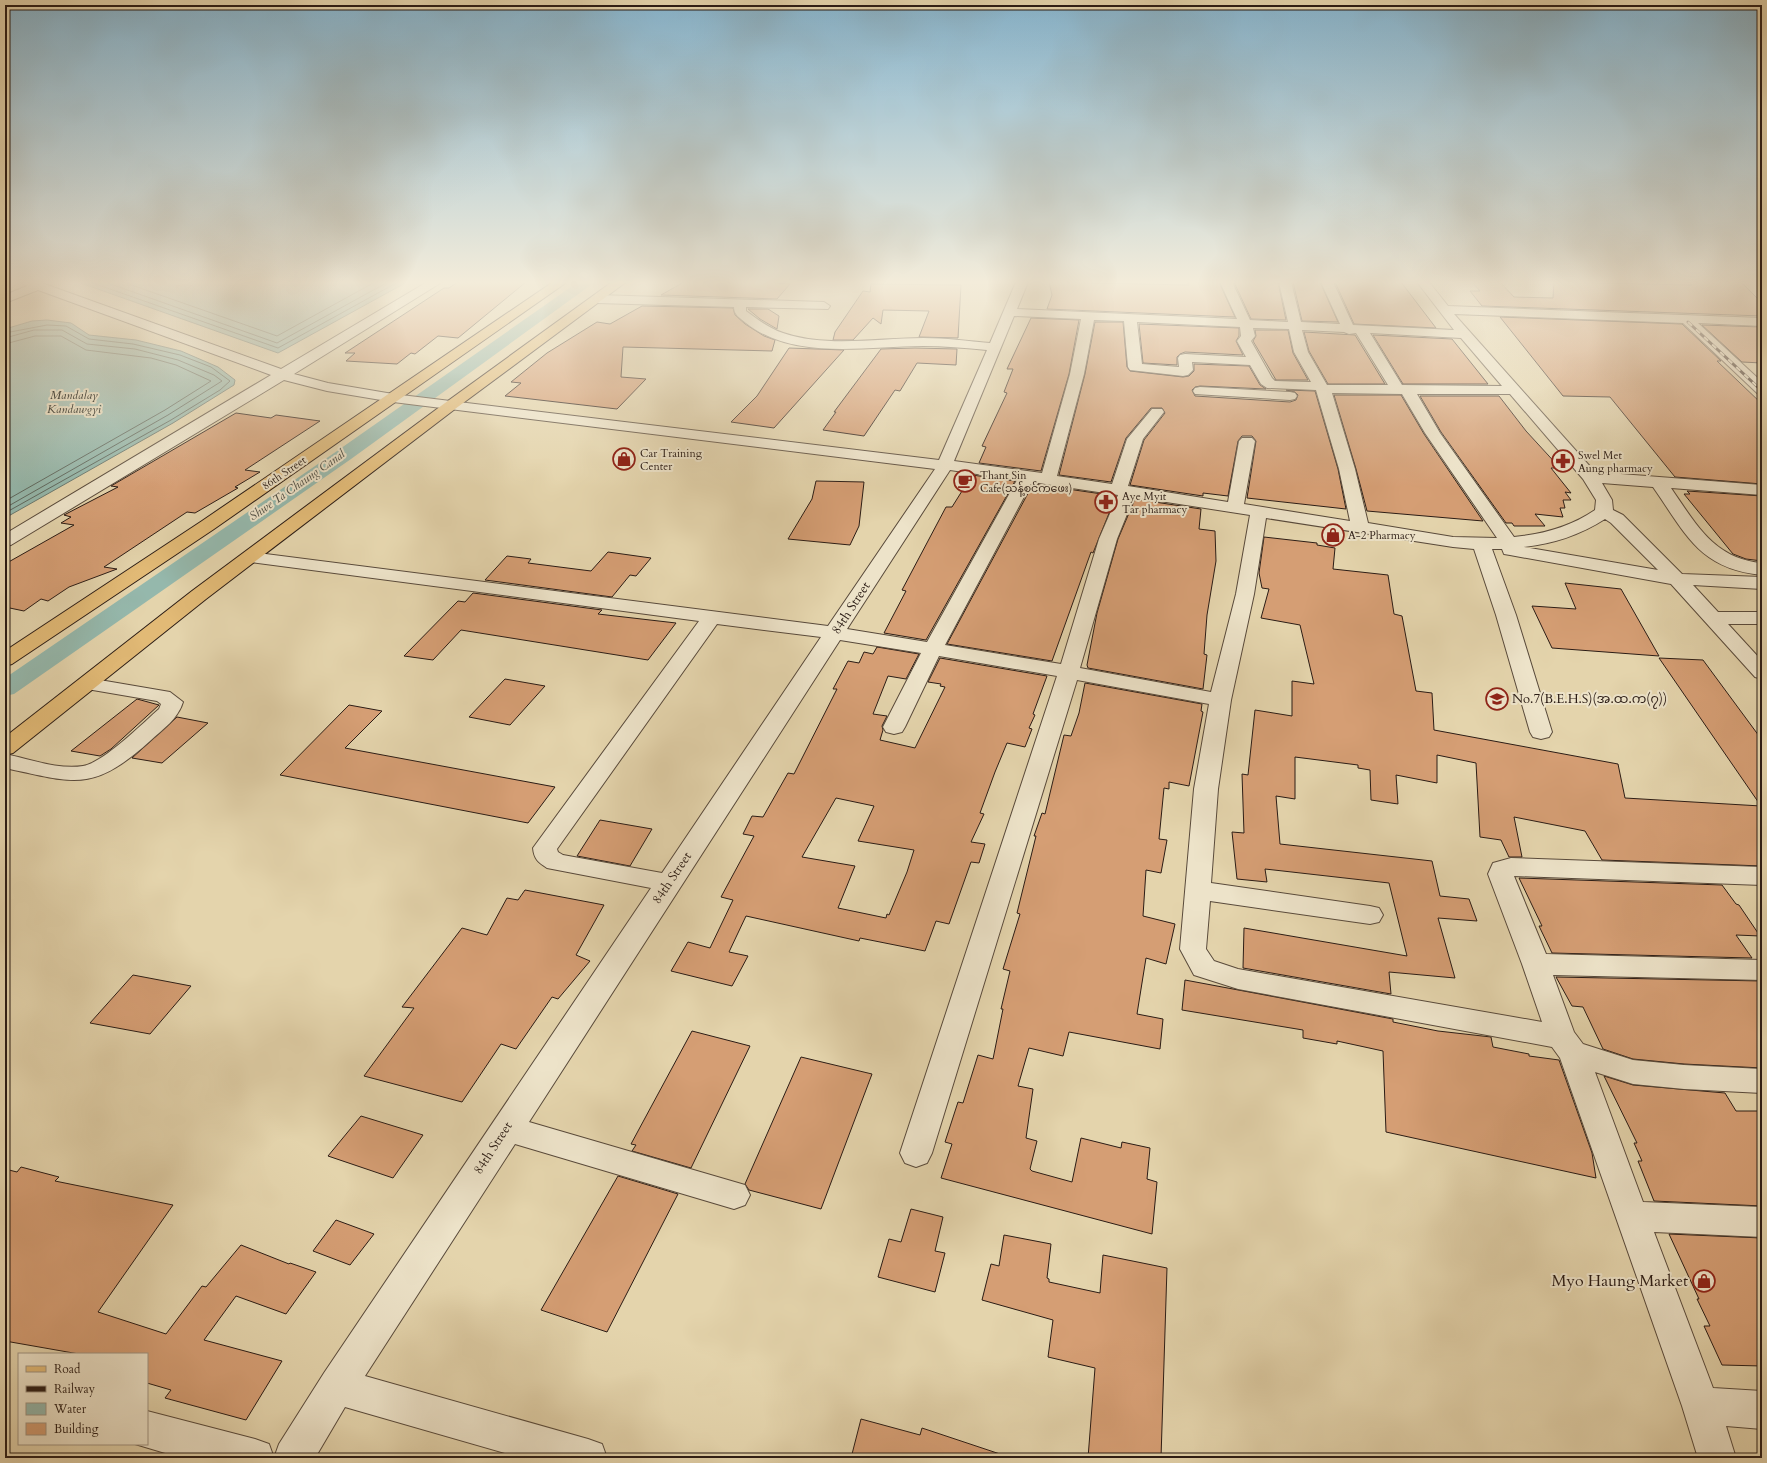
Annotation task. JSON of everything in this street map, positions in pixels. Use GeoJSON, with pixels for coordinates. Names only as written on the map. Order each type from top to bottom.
{"type":"FeatureCollection","features":[{"type":"Feature","properties":{"kind":"main road","name":"86th Street"},"geometry":{"type":"LineString","coordinates":[[5,660],[202,529],[464,350]]}},
{"type":"Feature","properties":{"kind":"main road"},"geometry":{"type":"LineString","coordinates":[[5,748],[448,406],[526,350]]}},
{"type":"Feature","properties":{"kind":"street"},"geometry":{"type":"LineString","coordinates":[[215,350],[283,375],[327,387],[394,399],[1027,476],[1259,511],[1360,528],[1495,544],[1519,552],[1677,579],[1762,583]]}},
{"type":"Feature","properties":{"kind":"street"},"geometry":{"type":"LineString","coordinates":[[5,541],[324,350]]}},
{"type":"Feature","properties":{"kind":"street","name":"84th Street"},"geometry":{"type":"LineString","coordinates":[[294,1458],[337,1386],[506,1128],[945,465],[995,350]]}},
{"type":"Feature","properties":{"kind":"street"},"geometry":{"type":"LineString","coordinates":[[1048,479],[1065,422],[1081,350]]}},
{"type":"Feature","properties":{"kind":"street"},"geometry":{"type":"LineString","coordinates":[[1133,350],[1135,367],[1183,372],[1186,370],[1185,358],[1253,361]]}},
{"type":"Feature","properties":{"kind":"street"},"geometry":{"type":"LineString","coordinates":[[1248,350],[1253,361],[1266,381],[1272,385],[1322,389],[1512,390]]}},
{"type":"Feature","properties":{"kind":"street"},"geometry":{"type":"LineString","coordinates":[[1301,350],[1322,389],[1347,469],[1360,528]]}},
{"type":"Feature","properties":{"kind":"street"},"geometry":{"type":"LineString","coordinates":[[1371,350],[1403,390],[1433,433],[1495,544],[1506,615],[1541,732]]}},
{"type":"Feature","properties":{"kind":"street"},"geometry":{"type":"LineString","coordinates":[[1478,350],[1590,478],[1604,500],[1604,512]]}},
{"type":"Feature","properties":{"kind":"street"},"geometry":{"type":"LineString","coordinates":[[1719,350],[1762,390]]}},
{"type":"Feature","properties":{"kind":"street"},"geometry":{"type":"LineString","coordinates":[[1200,391],[1294,396],[1322,389]]}},
{"type":"Feature","properties":{"kind":"street"},"geometry":{"type":"LineString","coordinates":[[916,1153],[1069,672],[1123,491],[1135,439],[1139,432],[1150,423],[1157,412]]}},
{"type":"Feature","properties":{"kind":"street"},"geometry":{"type":"LineString","coordinates":[[1235,508],[1247,442]]}},
{"type":"Feature","properties":{"kind":"street"},"geometry":{"type":"LineString","coordinates":[[894,727],[932,649],[1027,476]]}},
{"type":"Feature","properties":{"kind":"street"},"geometry":{"type":"LineString","coordinates":[[1590,478],[1762,490]]}},
{"type":"Feature","properties":{"kind":"street"},"geometry":{"type":"LineString","coordinates":[[1658,482],[1694,531],[1712,552],[1726,561],[1749,568],[1762,568]]}},
{"type":"Feature","properties":{"kind":"street"},"geometry":{"type":"LineString","coordinates":[[1259,511],[1245,594],[1220,700],[1206,789],[1193,949],[1204,968],[1238,978],[1567,1045],[1633,1072],[1684,1077],[1762,1081]]}},
{"type":"Feature","properties":{"kind":"street"},"geometry":{"type":"LineString","coordinates":[[1495,544],[1563,535],[1592,521],[1604,512]]}},
{"type":"Feature","properties":{"kind":"street"},"geometry":{"type":"LineString","coordinates":[[1604,512],[1617,519],[1677,579],[1762,673]]}},
{"type":"Feature","properties":{"kind":"street"},"geometry":{"type":"LineString","coordinates":[[251,557],[835,633],[1069,672],[1220,700]]}},
{"type":"Feature","properties":{"kind":"street"},"geometry":{"type":"LineString","coordinates":[[669,883],[556,862],[546,856],[545,848],[712,617]]}},
{"type":"Feature","properties":{"kind":"street"},"geometry":{"type":"LineString","coordinates":[[1713,618],[1762,618]]}},
{"type":"Feature","properties":{"kind":"street"},"geometry":{"type":"LineString","coordinates":[[5,761],[64,773],[87,773],[103,767],[169,712],[172,702],[163,696],[88,684]]}},
{"type":"Feature","properties":{"kind":"street"},"geometry":{"type":"LineString","coordinates":[[1717,1458],[1701,1406],[1631,1216],[1536,964],[1500,874],[1502,869],[1511,866],[1762,876]]}},
{"type":"Feature","properties":{"kind":"street"},"geometry":{"type":"LineString","coordinates":[[1198,890],[1370,915]]}},
{"type":"Feature","properties":{"kind":"street"},"geometry":{"type":"LineString","coordinates":[[1536,964],[1762,970]]}},
{"type":"Feature","properties":{"kind":"street"},"geometry":{"type":"LineString","coordinates":[[506,1128],[734,1195]]}},
{"type":"Feature","properties":{"kind":"street"},"geometry":{"type":"LineString","coordinates":[[1631,1216],[1762,1222]]}},
{"type":"Feature","properties":{"kind":"street"},"geometry":{"type":"LineString","coordinates":[[337,1386],[588,1458]]}},
{"type":"Feature","properties":{"kind":"street"},"geometry":{"type":"LineString","coordinates":[[1701,1406],[1762,1410]]}},
{"type":"Feature","properties":{"kind":"street"},"geometry":{"type":"LineString","coordinates":[[148,1430],[255,1458]]}},
{"type":"Feature","properties":{"kind":"water","name":"Mandalay Kandawgyi"},"geometry":{"type":"Polygon","coordinates":[[[5,350],[178,350],[218,367],[235,380],[234,385],[173,423],[5,518],[5,350]]]}},
{"type":"Feature","properties":{"kind":"water"},"geometry":{"type":"Polygon","coordinates":[[[270,350],[283,350],[278,353],[270,350]]]}},
{"type":"Feature","properties":{"kind":"building"},"geometry":{"type":"Polygon","coordinates":[[[349,350],[420,350],[415,354],[411,353],[397,364],[346,361],[355,353],[345,353],[349,350]]]}},
{"type":"Feature","properties":{"kind":"building"},"geometry":{"type":"Polygon","coordinates":[[[551,350],[623,350],[621,377],[646,379],[617,409],[505,396],[521,383],[511,382],[551,350]]]}},
{"type":"Feature","properties":{"kind":"building"},"geometry":{"type":"Polygon","coordinates":[[[787,350],[844,350],[774,428],[731,422],[757,396],[787,350]]]}},
{"type":"Feature","properties":{"kind":"building"},"geometry":{"type":"Polygon","coordinates":[[[880,350],[957,350],[956,365],[917,363],[900,391],[895,390],[864,436],[823,430],[836,412],[834,412],[880,350]]]}},
{"type":"Feature","properties":{"kind":"building"},"geometry":{"type":"Polygon","coordinates":[[[1016,350],[1073,350],[1069,374],[1041,471],[979,463],[986,447],[982,446],[1007,393],[1004,392],[1013,369],[1007,369],[1016,350]]]}},
{"type":"Feature","properties":{"kind":"building"},"geometry":{"type":"Polygon","coordinates":[[[1090,350],[1126,350],[1127,367],[1130,371],[1183,377],[1189,376],[1194,371],[1194,364],[1249,366],[1260,385],[1266,389],[1200,386],[1195,387],[1192,390],[1195,396],[1290,402],[1296,400],[1298,395],[1295,392],[1286,390],[1315,391],[1338,469],[1346,509],[1247,498],[1256,441],[1252,436],[1242,436],[1238,441],[1228,496],[1203,493],[1203,496],[1130,485],[1144,440],[1165,413],[1162,408],[1151,408],[1126,438],[1111,482],[1059,475],[1085,374],[1090,350]]]}},
{"type":"Feature","properties":{"kind":"building"},"geometry":{"type":"Polygon","coordinates":[[[1142,350],[1241,350],[1243,355],[1185,352],[1177,357],[1177,365],[1143,363],[1142,350]]]}},
{"type":"Feature","properties":{"kind":"building"},"geometry":{"type":"Polygon","coordinates":[[[1258,350],[1292,350],[1308,380],[1276,380],[1258,350]]]}},
{"type":"Feature","properties":{"kind":"building"},"geometry":{"type":"Polygon","coordinates":[[[1364,350],[1385,384],[1328,384],[1309,351],[1364,350]]]}},
{"type":"Feature","properties":{"kind":"building"},"geometry":{"type":"Polygon","coordinates":[[[1382,350],[1461,350],[1488,384],[1403,384],[1382,350]]]}},
{"type":"Feature","properties":{"kind":"building"},"geometry":{"type":"Polygon","coordinates":[[[1527,350],[1710,350],[1721,361],[1717,361],[1762,404],[1762,484],[1675,477],[1610,397],[1563,396],[1527,350]]]}},
{"type":"Feature","properties":{"kind":"building"},"geometry":{"type":"Polygon","coordinates":[[[1729,350],[1762,350],[1762,363],[1742,362],[1729,350]]]}},
{"type":"Feature","properties":{"kind":"building"},"geometry":{"type":"Polygon","coordinates":[[[1334,395],[1401,395],[1424,434],[1483,521],[1367,511],[1334,395]]]}},
{"type":"Feature","properties":{"kind":"building"},"geometry":{"type":"Polygon","coordinates":[[[1420,396],[1499,396],[1526,431],[1560,468],[1551,468],[1571,493],[1565,492],[1571,500],[1563,500],[1565,508],[1560,508],[1563,517],[1535,514],[1545,526],[1514,526],[1512,523],[1506,523],[1441,432],[1420,396]]]}},
{"type":"Feature","properties":{"kind":"building"},"geometry":{"type":"Polygon","coordinates":[[[236,413],[271,418],[276,415],[320,421],[245,470],[260,472],[235,487],[238,488],[195,513],[187,512],[104,567],[117,569],[69,587],[48,601],[41,599],[24,611],[5,607],[5,564],[74,525],[61,523],[71,517],[64,515],[118,487],[111,486],[236,413]]]}},
{"type":"Feature","properties":{"kind":"building"},"geometry":{"type":"Polygon","coordinates":[[[972,475],[1015,481],[926,640],[884,633],[906,591],[902,590],[946,507],[952,507],[972,475]]]}},
{"type":"Feature","properties":{"kind":"building"},"geometry":{"type":"Polygon","coordinates":[[[816,481],[864,482],[859,526],[850,545],[788,539],[812,499],[816,481]]]}},
{"type":"Feature","properties":{"kind":"building"},"geometry":{"type":"Polygon","coordinates":[[[1033,484],[1116,496],[1093,553],[1091,552],[1052,661],[947,644],[1033,484]]]}},
{"type":"Feature","properties":{"kind":"building"},"geometry":{"type":"Polygon","coordinates":[[[1687,491],[1762,496],[1762,561],[1746,559],[1733,554],[1684,494],[1690,494],[1687,491]]]}},
{"type":"Feature","properties":{"kind":"building"},"geometry":{"type":"Polygon","coordinates":[[[1135,499],[1201,509],[1199,529],[1215,531],[1216,561],[1207,615],[1204,654],[1207,655],[1203,689],[1088,668],[1087,665],[1097,613],[1118,539],[1135,499]]]}},
{"type":"Feature","properties":{"kind":"building"},"geometry":{"type":"Polygon","coordinates":[[[1264,537],[1317,543],[1317,545],[1335,548],[1333,569],[1388,575],[1394,614],[1402,616],[1416,691],[1432,693],[1434,730],[1618,764],[1625,798],[1761,806],[1659,658],[1703,660],[1762,740],[1762,866],[1602,860],[1585,831],[1514,817],[1522,857],[1509,857],[1501,840],[1480,837],[1476,763],[1437,755],[1437,783],[1396,775],[1398,804],[1371,800],[1370,770],[1358,768],[1358,765],[1295,757],[1295,799],[1276,796],[1280,844],[1432,861],[1440,896],[1469,899],[1477,921],[1438,918],[1455,978],[1389,972],[1391,994],[1243,968],[1244,928],[1407,956],[1389,883],[1265,869],[1267,882],[1237,879],[1232,832],[1244,833],[1242,774],[1248,775],[1255,710],[1292,716],[1292,681],[1314,684],[1300,625],[1261,618],[1269,589],[1262,588],[1259,573],[1264,537]]]}},
{"type":"Feature","properties":{"kind":"building"},"geometry":{"type":"Polygon","coordinates":[[[608,552],[651,558],[636,576],[630,575],[612,597],[485,580],[507,556],[531,559],[528,563],[591,571],[608,552]]]}},
{"type":"Feature","properties":{"kind":"building"},"geometry":{"type":"Polygon","coordinates":[[[1565,583],[1621,589],[1659,656],[1552,648],[1532,606],[1576,609],[1565,583]]]}},
{"type":"Feature","properties":{"kind":"building"},"geometry":{"type":"Polygon","coordinates":[[[473,593],[602,610],[598,614],[676,623],[648,660],[461,630],[433,660],[404,656],[458,601],[465,602],[473,593]]]}},
{"type":"Feature","properties":{"kind":"building"},"geometry":{"type":"Polygon","coordinates":[[[877,647],[919,654],[906,679],[888,676],[873,714],[887,716],[882,726],[883,730],[880,740],[915,748],[945,687],[940,686],[941,684],[928,682],[940,658],[1047,676],[1033,714],[1035,715],[1029,728],[1032,729],[1025,747],[1007,743],[995,772],[980,813],[984,814],[971,842],[985,844],[979,863],[971,862],[949,924],[936,921],[925,951],[860,938],[859,941],[746,916],[729,952],[748,956],[732,986],[671,971],[688,942],[710,948],[733,900],[721,897],[754,836],[743,834],[752,816],[763,817],[788,773],[794,774],[837,689],[833,689],[848,661],[859,663],[864,652],[873,654],[877,647]],[[836,798],[802,857],[855,866],[838,908],[886,918],[887,914],[889,915],[907,872],[914,850],[858,841],[874,806],[836,798]]]}},
{"type":"Feature","properties":{"kind":"building"},"geometry":{"type":"Polygon","coordinates":[[[505,679],[545,686],[510,725],[469,717],[505,679]]]}},
{"type":"Feature","properties":{"kind":"building"},"geometry":{"type":"Polygon","coordinates":[[[1085,683],[1202,704],[1201,711],[1203,712],[1189,786],[1169,782],[1169,789],[1164,788],[1159,839],[1167,840],[1161,873],[1146,870],[1143,916],[1175,924],[1166,964],[1146,958],[1137,1014],[1163,1019],[1160,1049],[1069,1032],[1063,1056],[1029,1048],[1018,1086],[1033,1089],[1026,1138],[1037,1141],[1030,1169],[1032,1171],[1072,1182],[1081,1138],[1121,1148],[1122,1142],[1150,1148],[1147,1179],[1157,1182],[1152,1234],[941,1178],[952,1144],[945,1142],[958,1102],[963,1103],[978,1055],[993,1059],[1003,1009],[1001,1009],[1010,971],[1003,969],[1020,914],[1017,913],[1036,836],[1034,836],[1042,813],[1045,814],[1064,735],[1071,736],[1079,713],[1085,683]]]}},
{"type":"Feature","properties":{"kind":"building"},"geometry":{"type":"Polygon","coordinates":[[[137,699],[159,705],[111,749],[100,756],[71,751],[137,699]]]}},
{"type":"Feature","properties":{"kind":"building"},"geometry":{"type":"Polygon","coordinates":[[[349,705],[382,711],[345,748],[555,787],[528,823],[280,775],[349,705]]]}},
{"type":"Feature","properties":{"kind":"building"},"geometry":{"type":"Polygon","coordinates":[[[177,717],[208,723],[162,763],[132,758],[177,717]]]}},
{"type":"Feature","properties":{"kind":"building"},"geometry":{"type":"Polygon","coordinates":[[[600,820],[652,829],[630,866],[577,856],[600,820]]]}},
{"type":"Feature","properties":{"kind":"building"},"geometry":{"type":"Polygon","coordinates":[[[1519,878],[1722,885],[1736,904],[1739,905],[1760,936],[1736,935],[1752,958],[1552,953],[1539,926],[1542,926],[1519,878]]]}},
{"type":"Feature","properties":{"kind":"building"},"geometry":{"type":"Polygon","coordinates":[[[525,890],[604,905],[576,955],[590,961],[558,999],[552,997],[516,1049],[501,1044],[462,1102],[364,1076],[414,1008],[402,1007],[462,928],[487,935],[507,898],[518,900],[525,890]]]}},
{"type":"Feature","properties":{"kind":"building"},"geometry":{"type":"Polygon","coordinates":[[[133,975],[191,986],[150,1034],[90,1023],[133,975]]]}},
{"type":"Feature","properties":{"kind":"building"},"geometry":{"type":"Polygon","coordinates":[[[1556,977],[1762,981],[1762,1068],[1684,1064],[1633,1059],[1603,1049],[1583,1007],[1572,1006],[1556,977]]]}},
{"type":"Feature","properties":{"kind":"building"},"geometry":{"type":"Polygon","coordinates":[[[1185,980],[1393,1019],[1393,1022],[1438,1031],[1491,1037],[1493,1047],[1529,1054],[1529,1056],[1559,1060],[1592,1153],[1596,1178],[1386,1132],[1383,1051],[1337,1041],[1337,1044],[1303,1038],[1303,1030],[1182,1010],[1185,980]]]}},
{"type":"Feature","properties":{"kind":"building"},"geometry":{"type":"Polygon","coordinates":[[[692,1031],[750,1046],[691,1168],[632,1151],[636,1145],[631,1144],[692,1031]]]}},
{"type":"Feature","properties":{"kind":"building"},"geometry":{"type":"Polygon","coordinates":[[[801,1057],[872,1074],[821,1209],[749,1190],[745,1184],[801,1057]]]}},
{"type":"Feature","properties":{"kind":"building"},"geometry":{"type":"Polygon","coordinates":[[[1604,1076],[1633,1085],[1725,1093],[1736,1111],[1762,1111],[1762,1206],[1654,1201],[1638,1161],[1642,1161],[1634,1143],[1637,1143],[1604,1076]]]}},
{"type":"Feature","properties":{"kind":"building"},"geometry":{"type":"Polygon","coordinates":[[[361,1116],[423,1135],[393,1178],[328,1156],[361,1116]]]}},
{"type":"Feature","properties":{"kind":"building"},"geometry":{"type":"Polygon","coordinates":[[[21,1167],[59,1177],[55,1181],[173,1205],[98,1312],[166,1334],[202,1286],[206,1287],[241,1245],[289,1264],[290,1263],[316,1272],[286,1314],[236,1296],[204,1340],[282,1361],[246,1420],[165,1398],[171,1390],[148,1383],[148,1353],[73,1353],[5,1341],[5,1169],[17,1172],[21,1167]]]}},
{"type":"Feature","properties":{"kind":"building"},"geometry":{"type":"Polygon","coordinates":[[[618,1176],[678,1194],[607,1332],[541,1310],[618,1176]]]}},
{"type":"Feature","properties":{"kind":"building"},"geometry":{"type":"Polygon","coordinates":[[[911,1209],[943,1217],[935,1251],[945,1253],[935,1292],[878,1277],[889,1239],[901,1242],[911,1209]]]}},
{"type":"Feature","properties":{"kind":"building"},"geometry":{"type":"Polygon","coordinates":[[[336,1220],[374,1234],[350,1265],[313,1251],[336,1220]]]}},
{"type":"Feature","properties":{"kind":"building"},"geometry":{"type":"Polygon","coordinates":[[[1669,1234],[1762,1238],[1762,1366],[1722,1365],[1704,1326],[1710,1326],[1669,1234]]]}},
{"type":"Feature","properties":{"kind":"building"},"geometry":{"type":"Polygon","coordinates":[[[1004,1235],[1051,1244],[1047,1278],[1049,1279],[1049,1282],[1100,1293],[1103,1255],[1167,1268],[1161,1458],[1088,1458],[1095,1368],[1048,1357],[1053,1320],[982,1300],[991,1264],[999,1266],[1004,1235]]]}},
{"type":"Feature","properties":{"kind":"building"},"geometry":{"type":"Polygon","coordinates":[[[861,1419],[920,1435],[922,1428],[1000,1454],[1000,1458],[851,1458],[861,1419]]]}},
{"type":"Feature","properties":{"kind":"waterway","name":"Shwe Ta Chaung Canal"},"geometry":{"type":"LineString","coordinates":[[5,689],[344,455],[492,350]]}},
{"type":"Feature","properties":{"kind":"railway"},"geometry":{"type":"LineString","coordinates":[[1718,350],[1762,391]]}},
{"type":"Feature","properties":{"kind":"place","name":"Car Training Center"},"geometry":{"type":"Point","coordinates":[624,459]}},
{"type":"Feature","properties":{"kind":"place","name":"Swel Met Aung pharmacy"},"geometry":{"type":"Point","coordinates":[1563,461]}},
{"type":"Feature","properties":{"kind":"place","name":"Thant Sin Cafe(သန့်စင်ကဖေး)"},"geometry":{"type":"Point","coordinates":[965,481]}},
{"type":"Feature","properties":{"kind":"place","name":"Aye Myit Tar pharmacy"},"geometry":{"type":"Point","coordinates":[1106,502]}},
{"type":"Feature","properties":{"kind":"place","name":"A-2 Pharmacy"},"geometry":{"type":"Point","coordinates":[1333,535]}},
{"type":"Feature","properties":{"kind":"place","name":"No.7(B.E.H.S)(အ.ထ.က(၇))"},"geometry":{"type":"Point","coordinates":[1497,699]}},
{"type":"Feature","properties":{"kind":"place","name":"Myo Haung Market"},"geometry":{"type":"Point","coordinates":[1704,1281]}}]}
